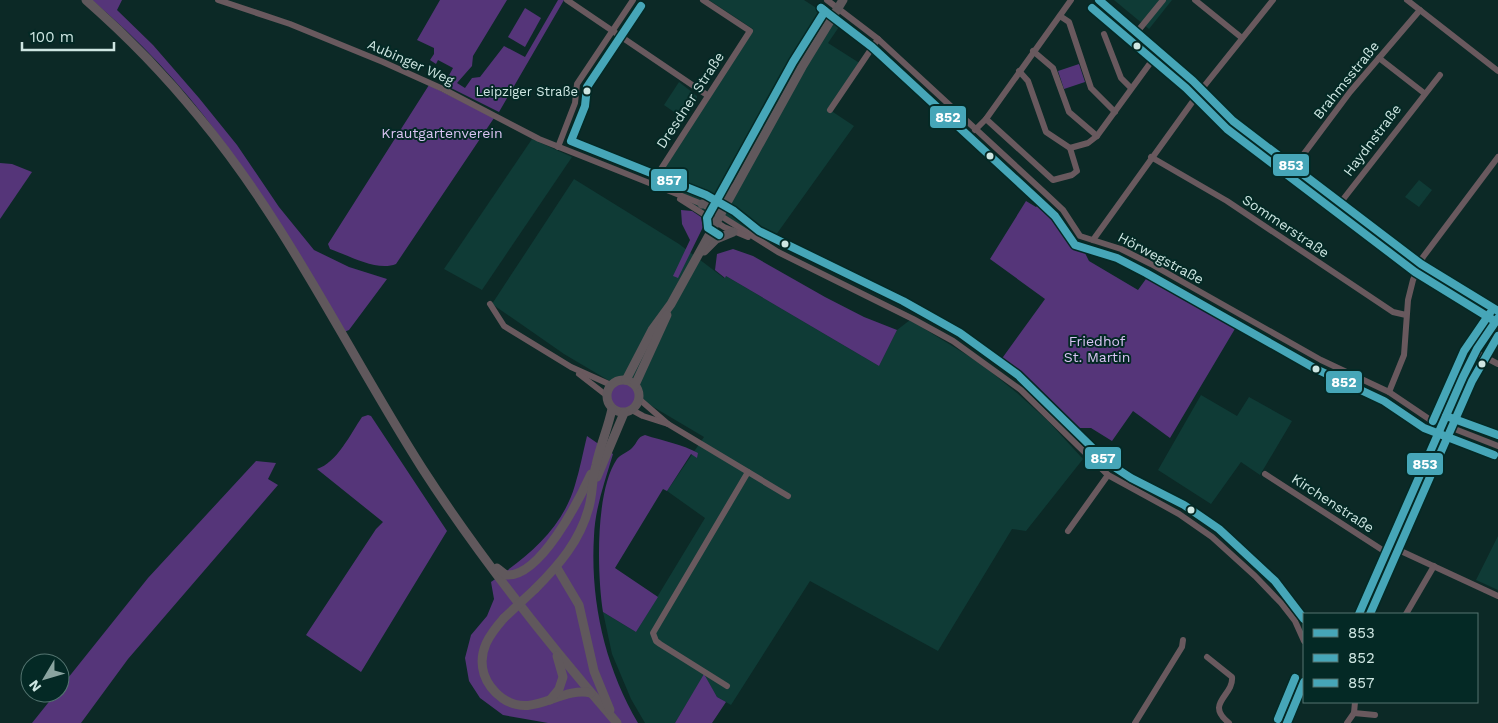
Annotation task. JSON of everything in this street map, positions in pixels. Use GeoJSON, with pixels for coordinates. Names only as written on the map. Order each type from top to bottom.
{"type":"FeatureCollection","features":[{"type":"Feature","properties":{"kind":"main road"},"geometry":{"type":"LineString","coordinates":[[86,0],[122,33],[171,84],[231,159],[294,254],[424,470],[488,562],[558,652],[616,721]]}},
{"type":"Feature","properties":{"kind":"main road"},"geometry":{"type":"LineString","coordinates":[[626,380],[652,330],[671,304],[735,186],[843,0]]}},
{"type":"Feature","properties":{"kind":"main road"},"geometry":{"type":"LineString","coordinates":[[702,204],[713,201],[735,186]]}},
{"type":"Feature","properties":{"kind":"main road"},"geometry":{"type":"LineString","coordinates":[[698,256],[716,239],[733,232]]}},
{"type":"Feature","properties":{"kind":"main road"},"geometry":{"type":"LineString","coordinates":[[593,487],[628,412],[639,399],[635,385],[660,335],[671,304]]}},
{"type":"Feature","properties":{"kind":"main road"},"geometry":{"type":"LineString","coordinates":[[592,693],[578,691],[536,705],[512,704],[497,694],[487,680],[482,663],[485,645],[491,633],[504,618],[557,568],[573,546],[584,525],[596,465],[612,409],[606,395],[611,385],[617,381],[626,380],[635,385]]}},
{"type":"Feature","properties":{"kind":"main road"},"geometry":{"type":"LineString","coordinates":[[612,409],[628,412]]}},
{"type":"Feature","properties":{"kind":"main road"},"geometry":{"type":"LineString","coordinates":[[488,562],[495,565],[506,576],[516,575],[528,566],[561,531],[596,465]]}},
{"type":"Feature","properties":{"kind":"main road"},"geometry":{"type":"LineString","coordinates":[[557,568],[579,605],[594,671],[616,721]]}},
{"type":"Feature","properties":{"kind":"main road"},"geometry":{"type":"LineString","coordinates":[[550,700],[559,689],[563,677],[562,669],[557,659],[558,652]]}},
{"type":"Feature","properties":{"kind":"street","name":"Aubinger Weg"},"geometry":{"type":"LineString","coordinates":[[218,0],[290,24],[382,62],[442,89],[558,147],[652,183],[718,218]]}},
{"type":"Feature","properties":{"kind":"street"},"geometry":{"type":"LineString","coordinates":[[567,0],[707,95]]}},
{"type":"Feature","properties":{"kind":"street"},"geometry":{"type":"LineString","coordinates":[[558,147],[576,103],[576,87],[614,32],[633,0]]}},
{"type":"Feature","properties":{"kind":"street","name":"Dresdner Straße"},"geometry":{"type":"LineString","coordinates":[[652,183],[750,31],[703,0]]}},
{"type":"Feature","properties":{"kind":"street","name":"Hörwegstraße"},"geometry":{"type":"LineString","coordinates":[[827,0],[878,39],[1062,210],[1078,234],[1121,249],[1146,261],[1321,360],[1389,392],[1429,419],[1498,446]]}},
{"type":"Feature","properties":{"kind":"street"},"geometry":{"type":"LineString","coordinates":[[975,130],[986,118],[1071,0]]}},
{"type":"Feature","properties":{"kind":"street"},"geometry":{"type":"LineString","coordinates":[[1099,0],[1159,51],[1233,121],[1420,264],[1498,311]]}},
{"type":"Feature","properties":{"kind":"street"},"geometry":{"type":"LineString","coordinates":[[1137,32],[1163,0]]}},
{"type":"Feature","properties":{"kind":"street"},"geometry":{"type":"LineString","coordinates":[[1195,0],[1242,38]]}},
{"type":"Feature","properties":{"kind":"street"},"geometry":{"type":"LineString","coordinates":[[1093,240],[1200,90],[1273,0]]}},
{"type":"Feature","properties":{"kind":"street"},"geometry":{"type":"LineString","coordinates":[[1407,0],[1498,71]]}},
{"type":"Feature","properties":{"kind":"street","name":"Brahmsstraße"},"geometry":{"type":"LineString","coordinates":[[1294,167],[1379,58],[1420,10]]}},
{"type":"Feature","properties":{"kind":"street"},"geometry":{"type":"LineString","coordinates":[[1060,16],[1069,22],[1091,88],[1115,112]]}},
{"type":"Feature","properties":{"kind":"street"},"geometry":{"type":"LineString","coordinates":[[1104,34],[1120,78],[1131,88]]}},
{"type":"Feature","properties":{"kind":"street"},"geometry":{"type":"LineString","coordinates":[[830,110],[878,39]]}},
{"type":"Feature","properties":{"kind":"street"},"geometry":{"type":"LineString","coordinates":[[1033,51],[1053,68],[1069,112],[1097,136]]}},
{"type":"Feature","properties":{"kind":"street"},"geometry":{"type":"LineString","coordinates":[[1070,148],[1088,142],[1097,136],[1159,51]]}},
{"type":"Feature","properties":{"kind":"street"},"geometry":{"type":"LineString","coordinates":[[1379,58],[1424,93]]}},
{"type":"Feature","properties":{"kind":"street"},"geometry":{"type":"LineString","coordinates":[[986,118],[1053,180],[1076,173],[1070,148],[1046,132],[1028,81],[1019,71]]}},
{"type":"Feature","properties":{"kind":"street","name":"Haydnstraße"},"geometry":{"type":"LineString","coordinates":[[1340,202],[1440,75]]}},
{"type":"Feature","properties":{"kind":"street","name":"Sommerstraße"},"geometry":{"type":"LineString","coordinates":[[1151,157],[1224,199],[1393,312],[1406,315]]}},
{"type":"Feature","properties":{"kind":"street"},"geometry":{"type":"LineString","coordinates":[[1389,392],[1404,355],[1406,315],[1410,290],[1420,264],[1498,157]]}},
{"type":"Feature","properties":{"kind":"street","name":"Aubinger Weg"},"geometry":{"type":"LineString","coordinates":[[670,193],[702,204],[718,218]]}},
{"type":"Feature","properties":{"kind":"street"},"geometry":{"type":"LineString","coordinates":[[718,218],[733,232],[754,239]]}},
{"type":"Feature","properties":{"kind":"street"},"geometry":{"type":"LineString","coordinates":[[718,218],[754,239],[924,324],[981,359],[1021,390],[1108,475],[1179,514],[1212,537],[1281,603],[1295,622],[1303,639]]}},
{"type":"Feature","properties":{"kind":"street"},"geometry":{"type":"LineString","coordinates":[[490,304],[504,326],[571,367],[606,395]]}},
{"type":"Feature","properties":{"kind":"street"},"geometry":{"type":"LineString","coordinates":[[1359,613],[1475,352],[1498,318]]}},
{"type":"Feature","properties":{"kind":"street"},"geometry":{"type":"LineString","coordinates":[[1475,352],[1498,364]]}},
{"type":"Feature","properties":{"kind":"street"},"geometry":{"type":"LineString","coordinates":[[571,367],[611,385]]}},
{"type":"Feature","properties":{"kind":"street"},"geometry":{"type":"LineString","coordinates":[[639,399],[668,424],[788,496]]}},
{"type":"Feature","properties":{"kind":"street"},"geometry":{"type":"LineString","coordinates":[[628,412],[668,424]]}},
{"type":"Feature","properties":{"kind":"street"},"geometry":{"type":"LineString","coordinates":[[726,686],[660,644],[654,637],[654,630],[748,472]]}},
{"type":"Feature","properties":{"kind":"street","name":"Kirchenstraße"},"geometry":{"type":"LineString","coordinates":[[1265,474],[1389,549],[1434,566],[1498,596]]}},
{"type":"Feature","properties":{"kind":"street"},"geometry":{"type":"LineString","coordinates":[[1068,532],[1108,475]]}},
{"type":"Feature","properties":{"kind":"street"},"geometry":{"type":"LineString","coordinates":[[1407,613],[1434,566]]}},
{"type":"Feature","properties":{"kind":"street"},"geometry":{"type":"LineString","coordinates":[[1135,723],[1182,647],[1183,640]]}},
{"type":"Feature","properties":{"kind":"street"},"geometry":{"type":"LineString","coordinates":[[1207,657],[1232,677],[1232,683],[1219,706],[1221,715],[1229,723]]}},
{"type":"Feature","properties":{"kind":"street"},"geometry":{"type":"LineString","coordinates":[[1287,723],[1303,684]]}},
{"type":"Feature","properties":{"kind":"street"},"geometry":{"type":"LineString","coordinates":[[1347,723],[1354,713],[1355,703]]}},
{"type":"Feature","properties":{"kind":"street"},"geometry":{"type":"LineString","coordinates":[[1354,713],[1376,715]]}},
{"type":"Feature","properties":{"kind":"shaded area"},"geometry":{"type":"Polygon","coordinates":[[[709,0],[804,0],[841,24],[828,43],[861,64],[830,110],[854,126],[768,246],[653,182],[753,29],[709,0]]]}},
{"type":"Feature","properties":{"kind":"shaded area"},"geometry":{"type":"Polygon","coordinates":[[[1114,0],[1172,0],[1149,29],[1114,0]]]}},
{"type":"Feature","properties":{"kind":"shaded area"},"geometry":{"type":"Polygon","coordinates":[[[679,82],[697,96],[697,101],[684,119],[664,105],[679,82]]]}},
{"type":"Feature","properties":{"kind":"shaded area"},"geometry":{"type":"Polygon","coordinates":[[[532,139],[572,157],[482,290],[444,269],[532,139]]]}},
{"type":"Feature","properties":{"kind":"shaded area"},"geometry":{"type":"Polygon","coordinates":[[[574,179],[679,244],[724,278],[726,276],[879,366],[897,330],[910,320],[980,363],[1048,421],[1083,459],[1026,531],[1012,529],[938,651],[810,581],[731,705],[717,697],[704,675],[675,723],[645,723],[631,699],[612,654],[603,612],[636,632],[705,518],[667,491],[704,437],[564,354],[492,304],[574,179]]]}},
{"type":"Feature","properties":{"kind":"shaded area"},"geometry":{"type":"Polygon","coordinates":[[[1419,180],[1432,190],[1419,207],[1405,197],[1419,180]]]}},
{"type":"Feature","properties":{"kind":"shaded area"},"geometry":{"type":"Polygon","coordinates":[[[1201,395],[1237,416],[1249,397],[1292,421],[1260,475],[1241,462],[1211,504],[1158,470],[1201,395]]]}},
{"type":"Feature","properties":{"kind":"shaded area"},"geometry":{"type":"Polygon","coordinates":[[[1498,536],[1498,590],[1476,580],[1498,536]]]}},
{"type":"Feature","properties":{"kind":"green space"},"geometry":{"type":"Polygon","coordinates":[[[92,0],[122,0],[117,10],[153,45],[199,98],[237,145],[279,207],[314,250],[349,267],[387,279],[349,330],[344,332],[267,206],[234,157],[189,97],[126,30],[92,0]]]}},
{"type":"Feature","properties":{"kind":"green space"},"geometry":{"type":"Polygon","coordinates":[[[440,0],[507,0],[473,56],[472,66],[457,83],[465,88],[472,78],[480,77],[504,46],[525,57],[558,0],[564,0],[499,112],[447,86],[449,80],[447,79],[453,68],[438,60],[436,64],[430,60],[434,54],[434,48],[417,40],[440,0]]]}},
{"type":"Feature","properties":{"kind":"green space"},"geometry":{"type":"Polygon","coordinates":[[[525,8],[541,18],[525,47],[508,37],[525,8]]]}},
{"type":"Feature","properties":{"kind":"green space"},"geometry":{"type":"Polygon","coordinates":[[[1079,64],[1085,82],[1064,89],[1058,71],[1079,64]]]}},
{"type":"Feature","properties":{"kind":"green space","name":"Krautgartenverein"},"geometry":{"type":"Polygon","coordinates":[[[429,85],[494,118],[396,264],[380,266],[330,249],[328,244],[429,85]]]}},
{"type":"Feature","properties":{"kind":"green space"},"geometry":{"type":"Polygon","coordinates":[[[0,163],[12,164],[32,172],[0,219],[0,163]]]}},
{"type":"Feature","properties":{"kind":"green space","name":"Friedhof St. Martin"},"geometry":{"type":"Polygon","coordinates":[[[1026,201],[1036,207],[1041,203],[1066,234],[1082,247],[1089,261],[1138,290],[1151,272],[1239,322],[1170,438],[1133,411],[1112,441],[1091,428],[1072,428],[998,364],[1045,299],[990,259],[1026,201]]]}},
{"type":"Feature","properties":{"kind":"green space"},"geometry":{"type":"Polygon","coordinates":[[[681,210],[692,211],[701,217],[703,227],[678,278],[673,276],[690,240],[682,224],[681,210]]]}},
{"type":"Feature","properties":{"kind":"green space"},"geometry":{"type":"Polygon","coordinates":[[[733,249],[753,256],[864,317],[897,330],[879,366],[726,276],[725,278],[715,270],[717,254],[733,249]]]}},
{"type":"Feature","properties":{"kind":"green space"},"geometry":{"type":"Polygon","coordinates":[[[623,383],[632,387],[636,396],[632,405],[623,409],[614,405],[610,396],[614,387],[623,383]]]}},
{"type":"Feature","properties":{"kind":"green space"},"geometry":{"type":"Polygon","coordinates":[[[371,416],[447,531],[361,672],[306,635],[376,529],[383,522],[317,469],[331,461],[362,417],[371,416]]]}},
{"type":"Feature","properties":{"kind":"green space"},"geometry":{"type":"Polygon","coordinates":[[[645,435],[698,453],[697,458],[691,454],[667,491],[663,489],[615,568],[658,597],[636,632],[603,612],[599,555],[601,511],[610,473],[617,459],[632,448],[640,437],[645,435]]]}},
{"type":"Feature","properties":{"kind":"green space"},"geometry":{"type":"Polygon","coordinates":[[[587,436],[613,454],[596,515],[593,560],[597,609],[602,633],[617,679],[626,702],[638,723],[548,723],[503,715],[480,698],[469,681],[465,658],[471,635],[487,616],[494,599],[491,582],[542,541],[561,516],[575,485],[587,436]]]}},
{"type":"Feature","properties":{"kind":"green space"},"geometry":{"type":"Polygon","coordinates":[[[256,461],[276,463],[268,479],[278,485],[128,659],[81,723],[32,723],[48,703],[70,703],[70,676],[148,578],[256,461]]]}},
{"type":"Feature","properties":{"kind":"green space"},"geometry":{"type":"Polygon","coordinates":[[[704,674],[717,697],[726,702],[712,723],[675,723],[704,674]]]}},
{"type":"Feature","properties":{"kind":"transit line","name":"853"},"geometry":{"type":"LineString","coordinates":[[1099,0],[1193,81],[1233,121],[1421,264],[1498,311]]}},
{"type":"Feature","properties":{"kind":"transit line","name":"857"},"geometry":{"type":"LineString","coordinates":[[641,6],[587,87],[585,106],[571,141],[706,195],[734,211],[759,231],[903,301],[960,333],[1018,375],[1108,463],[1131,478],[1184,505],[1219,529],[1275,581],[1303,618]]}},
{"type":"Feature","properties":{"kind":"transit line","name":"852"},"geometry":{"type":"LineString","coordinates":[[821,8],[872,47],[1039,201],[1055,216],[1075,245],[1117,258],[1146,273],[1316,369],[1384,401],[1424,428],[1494,455]]}},
{"type":"Feature","properties":{"kind":"transit line","name":"857"},"geometry":{"type":"LineString","coordinates":[[719,235],[708,228],[707,218],[793,62],[825,11],[821,8]]}},
{"type":"Feature","properties":{"kind":"transit line","name":"852"},"geometry":{"type":"LineString","coordinates":[[1092,8],[1186,88],[1227,129],[1415,272],[1493,320]]}},
{"type":"Feature","properties":{"kind":"transit line","name":"857"},"geometry":{"type":"LineString","coordinates":[[1433,421],[1464,351],[1490,313]]}},
{"type":"Feature","properties":{"kind":"transit line","name":"853"},"geometry":{"type":"LineString","coordinates":[[1359,613],[1463,377],[1477,349],[1498,318]]}},
{"type":"Feature","properties":{"kind":"transit line","name":"852"},"geometry":{"type":"LineString","coordinates":[[1370,613],[1472,381],[1498,336]]}},
{"type":"Feature","properties":{"kind":"transit line","name":"857"},"geometry":{"type":"LineString","coordinates":[[1446,416],[1498,435]]}},
{"type":"Feature","properties":{"kind":"transit line","name":"857"},"geometry":{"type":"LineString","coordinates":[[1278,719],[1295,678]]}},
{"type":"Feature","properties":{"kind":"transit line","name":"853"},"geometry":{"type":"LineString","coordinates":[[1287,723],[1303,684]]}},
{"type":"Feature","properties":{"kind":"place","name":"Leipziger Straße"},"geometry":{"type":"Point","coordinates":[587,91]}}]}
